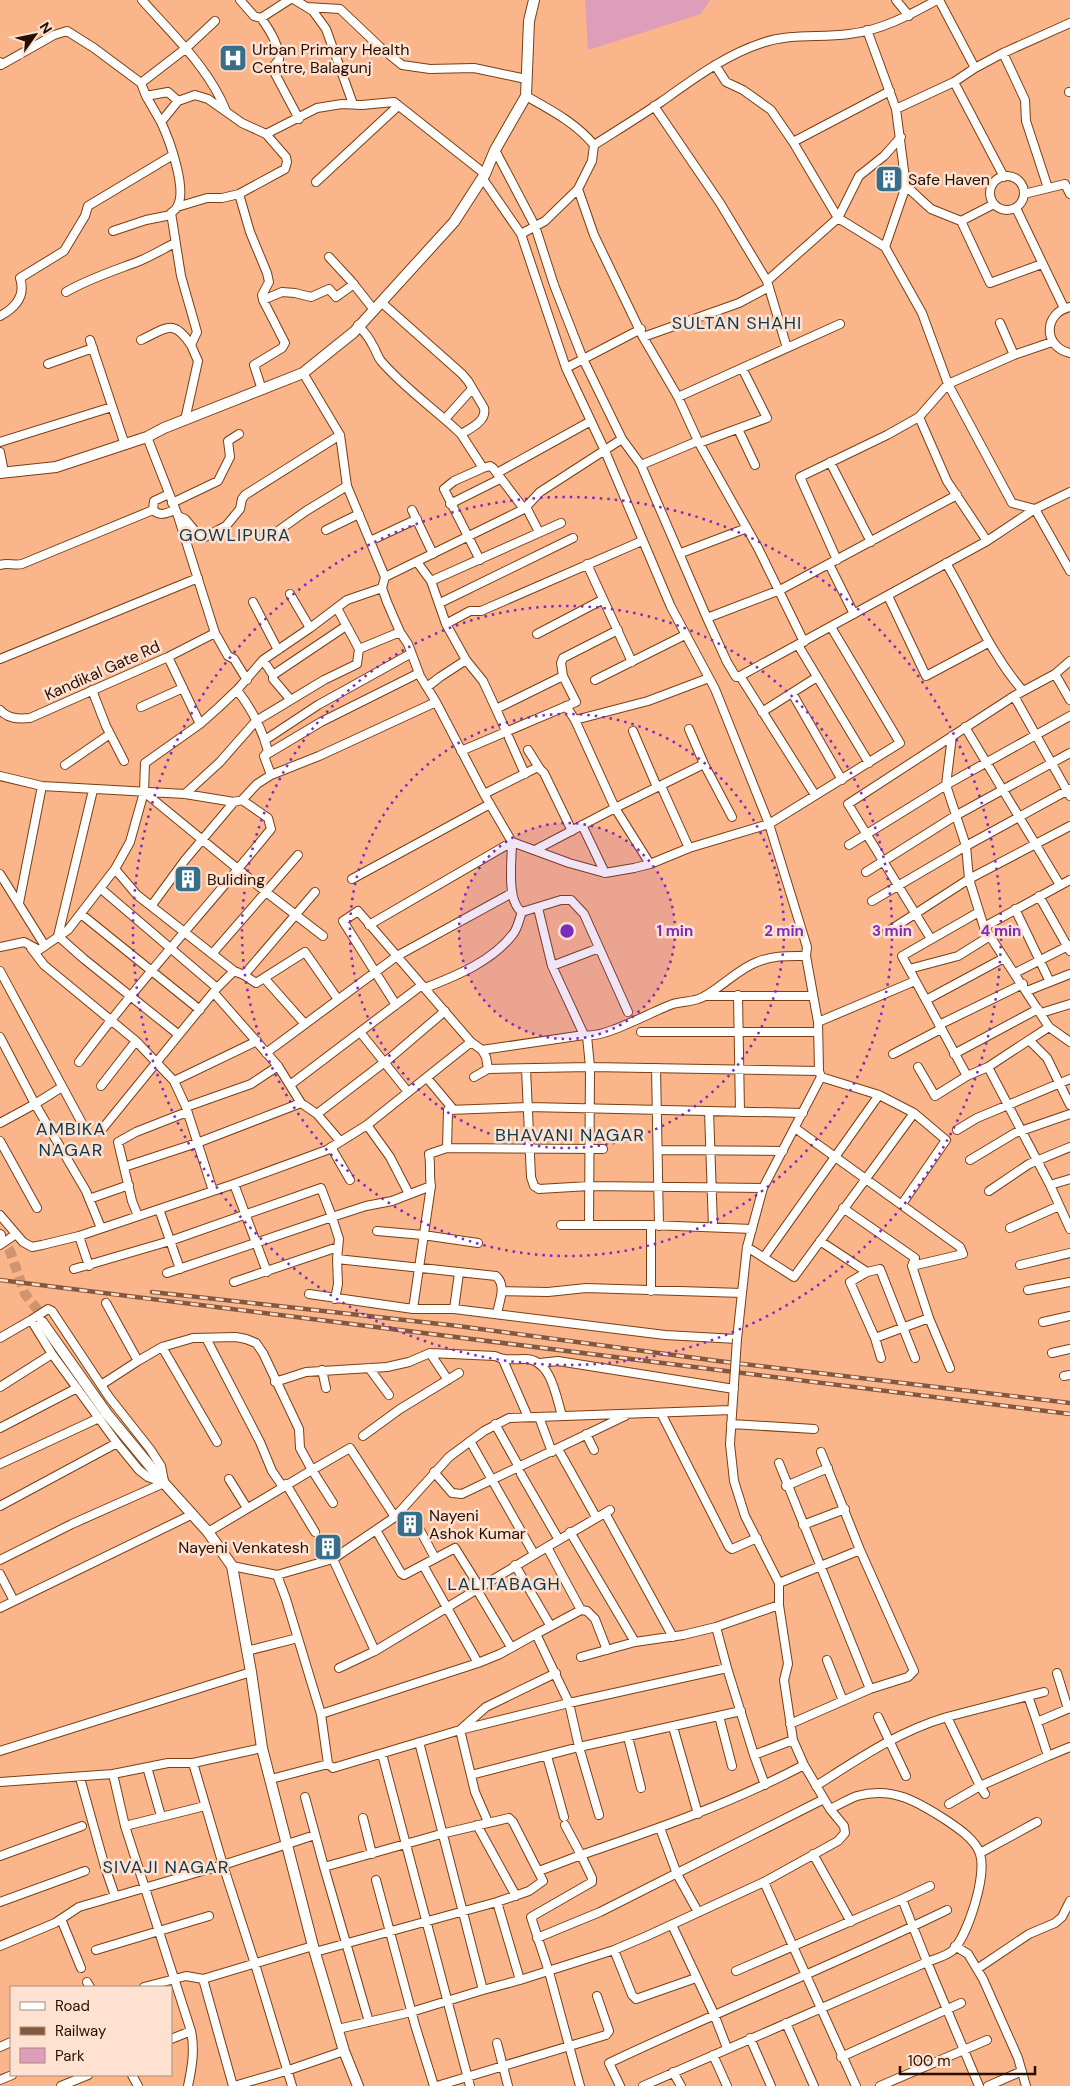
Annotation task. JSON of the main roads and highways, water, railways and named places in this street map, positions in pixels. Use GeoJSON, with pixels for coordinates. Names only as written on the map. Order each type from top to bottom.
{"type":"FeatureCollection","features":[{"type":"Feature","properties":{"kind":"tunnel"},"geometry":{"type":"LineString","coordinates":[[0,1236],[10,1251],[25,1294],[37,1309],[42,1322]]}},
{"type":"Feature","properties":{"kind":"railway"},"geometry":{"type":"LineString","coordinates":[[0,1280],[1070,1414]]}},
{"type":"Feature","properties":{"kind":"railway"},"geometry":{"type":"LineString","coordinates":[[152,1292],[458,1326],[718,1361],[1070,1403]]}},
{"type":"Feature","properties":{"kind":"place","name":"Urban Primary Health Centre, Balagunj"},"geometry":{"type":"Point","coordinates":[233,58]}},
{"type":"Feature","properties":{"kind":"place","name":"Safe Haven"},"geometry":{"type":"Point","coordinates":[889,179]}},
{"type":"Feature","properties":{"kind":"place","name":"Buliding"},"geometry":{"type":"Point","coordinates":[188,879]}},
{"type":"Feature","properties":{"kind":"place","name":"Nayeni Ashok Kumar"},"geometry":{"type":"Point","coordinates":[410,1524]}},
{"type":"Feature","properties":{"kind":"place","name":"Nayeni Venkatesh"},"geometry":{"type":"Point","coordinates":[328,1547]}},
{"type":"Feature","properties":{"kind":"district","name":"SULTAN SHAHI"},"geometry":{"type":"Point","coordinates":[737,323]}},
{"type":"Feature","properties":{"kind":"district","name":"GOWLIPURA"},"geometry":{"type":"Point","coordinates":[235,535]}},
{"type":"Feature","properties":{"kind":"district","name":"BHAVANI NAGAR"},"geometry":{"type":"Point","coordinates":[570,1135]}},
{"type":"Feature","properties":{"kind":"district","name":"AMBIKA NAGAR"},"geometry":{"type":"Point","coordinates":[71,1139]}},
{"type":"Feature","properties":{"kind":"district","name":"LALITABAGH"},"geometry":{"type":"Point","coordinates":[504,1584]}},
{"type":"Feature","properties":{"kind":"district","name":"SIVAJI NAGAR"},"geometry":{"type":"Point","coordinates":[166,1867]}}]}
